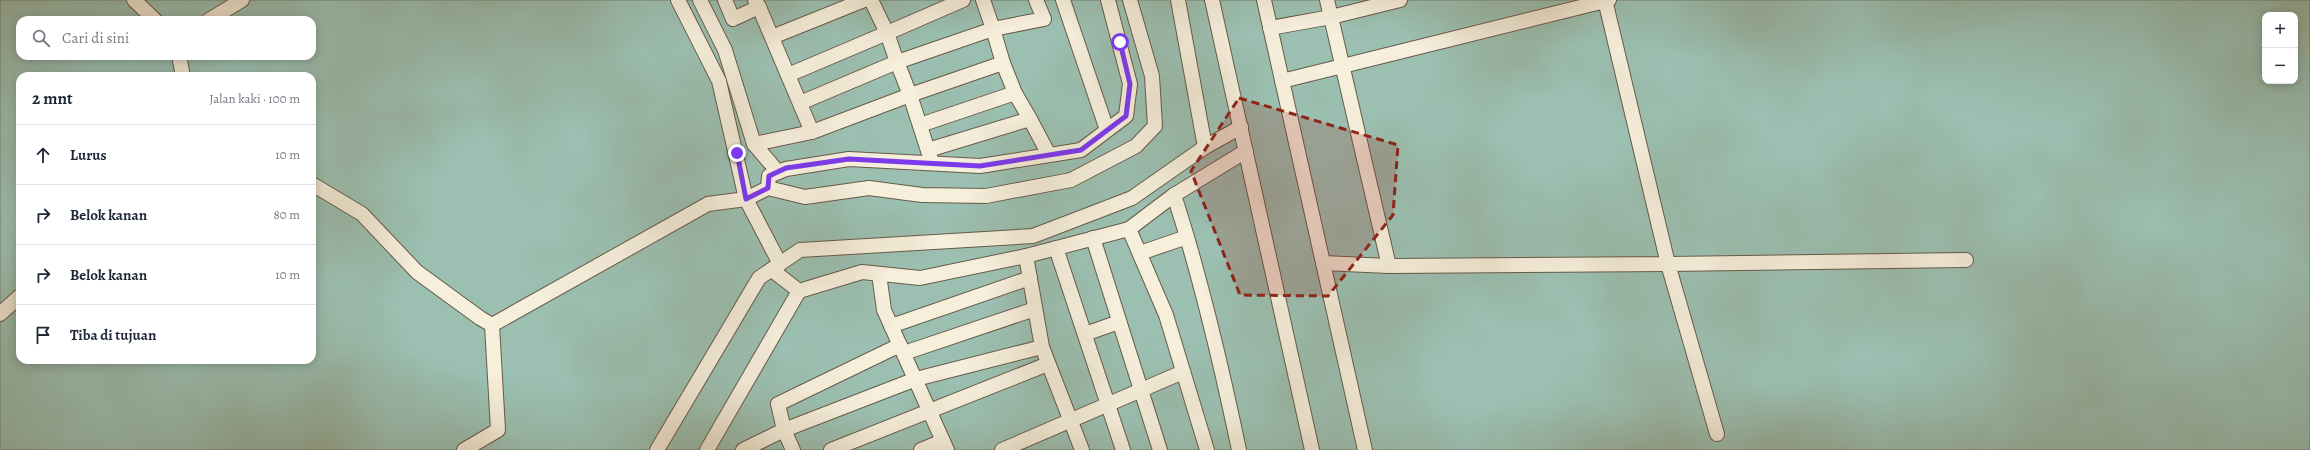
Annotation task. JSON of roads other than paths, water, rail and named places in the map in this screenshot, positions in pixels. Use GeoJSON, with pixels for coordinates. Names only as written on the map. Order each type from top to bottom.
{"type":"FeatureCollection","features":[{"type":"Feature","properties":{"kind":"lane"},"geometry":{"type":"LineString","coordinates":[[134,0],[151,16]]}},
{"type":"Feature","properties":{"kind":"lane"},"geometry":{"type":"LineString","coordinates":[[216,16],[242,0]]}},
{"type":"Feature","properties":{"kind":"lane"},"geometry":{"type":"LineString","coordinates":[[678,0],[719,81],[746,199],[776,267],[800,291]]}},
{"type":"Feature","properties":{"kind":"lane"},"geometry":{"type":"LineString","coordinates":[[700,0],[725,50],[754,144],[778,172]]}},
{"type":"Feature","properties":{"kind":"lane"},"geometry":{"type":"LineString","coordinates":[[725,0],[734,20],[757,4],[812,132]]}},
{"type":"Feature","properties":{"kind":"lane"},"geometry":{"type":"LineString","coordinates":[[772,37],[864,0]]}},
{"type":"Feature","properties":{"kind":"lane"},"geometry":{"type":"LineString","coordinates":[[870,0],[887,33],[910,95],[930,156]]}},
{"type":"Feature","properties":{"kind":"lane"},"geometry":{"type":"LineString","coordinates":[[788,75],[963,0]]}},
{"type":"Feature","properties":{"kind":"lane"},"geometry":{"type":"LineString","coordinates":[[983,0],[1003,63],[1015,93],[1049,155]]}},
{"type":"Feature","properties":{"kind":"lane"},"geometry":{"type":"LineString","coordinates":[[800,102],[897,62],[993,29],[1044,19],[1036,0]]}},
{"type":"Feature","properties":{"kind":"lane"},"geometry":{"type":"LineString","coordinates":[[1062,0],[1107,130]]}},
{"type":"Feature","properties":{"kind":"lane"},"geometry":{"type":"LineString","coordinates":[[768,188],[769,176],[786,168],[849,159],[930,156],[980,166],[1081,150],[1126,116],[1130,84],[1108,0]]}},
{"type":"Feature","properties":{"kind":"lane"},"geometry":{"type":"LineString","coordinates":[[492,325],[708,204],[746,199],[768,188],[805,197],[869,188],[922,195],[986,196],[1071,180],[1136,146],[1155,126],[1152,76],[1130,0]]}},
{"type":"Feature","properties":{"kind":"lane"},"geometry":{"type":"LineString","coordinates":[[1178,0],[1205,147]]}},
{"type":"Feature","properties":{"kind":"lane"},"geometry":{"type":"LineString","coordinates":[[1212,0],[1312,450]]}},
{"type":"Feature","properties":{"kind":"lane"},"geometry":{"type":"LineString","coordinates":[[1264,0],[1365,450]]}},
{"type":"Feature","properties":{"kind":"lane"},"geometry":{"type":"LineString","coordinates":[[1327,0],[1389,266]]}},
{"type":"Feature","properties":{"kind":"lane"},"geometry":{"type":"LineString","coordinates":[[1270,28],[1331,17],[1400,0]]}},
{"type":"Feature","properties":{"kind":"lane"},"geometry":{"type":"LineString","coordinates":[[1282,81],[1606,0],[1668,264],[1717,434]]}},
{"type":"Feature","properties":{"kind":"lane"},"geometry":{"type":"LineString","coordinates":[[180,60],[182,72]]}},
{"type":"Feature","properties":{"kind":"lane"},"geometry":{"type":"LineString","coordinates":[[754,144],[812,132],[910,95],[1003,63]]}},
{"type":"Feature","properties":{"kind":"lane"},"geometry":{"type":"LineString","coordinates":[[920,125],[1015,93]]}},
{"type":"Feature","properties":{"kind":"lane"},"geometry":{"type":"LineString","coordinates":[[930,156],[1030,119]]}},
{"type":"Feature","properties":{"kind":"lane"},"geometry":{"type":"LineString","coordinates":[[657,450],[759,278],[800,250],[1033,236],[1132,198],[1205,147],[1241,127]]}},
{"type":"Feature","properties":{"kind":"lane"},"geometry":{"type":"LineString","coordinates":[[707,450],[800,291],[862,272],[920,278],[1026,256],[1129,229],[1174,195],[1246,151]]}},
{"type":"Feature","properties":{"kind":"lane"},"geometry":{"type":"LineString","coordinates":[[316,186],[362,214],[417,272],[480,318],[492,325]]}},
{"type":"Feature","properties":{"kind":"lane"},"geometry":{"type":"LineString","coordinates":[[1174,195],[1187,237],[1228,396],[1239,450]]}},
{"type":"Feature","properties":{"kind":"lane"},"geometry":{"type":"LineString","coordinates":[[1129,229],[1166,315],[1207,450]]}},
{"type":"Feature","properties":{"kind":"lane"},"geometry":{"type":"LineString","coordinates":[[1140,253],[1187,237]]}},
{"type":"Feature","properties":{"kind":"lane"},"geometry":{"type":"LineString","coordinates":[[1093,238],[1160,450]]}},
{"type":"Feature","properties":{"kind":"lane"},"geometry":{"type":"LineString","coordinates":[[1056,248],[1123,450]]}},
{"type":"Feature","properties":{"kind":"lane"},"geometry":{"type":"LineString","coordinates":[[1026,256],[1042,347],[1069,420],[1082,450]]}},
{"type":"Feature","properties":{"kind":"lane"},"geometry":{"type":"LineString","coordinates":[[1323,263],[1389,266],[1966,260]]}},
{"type":"Feature","properties":{"kind":"lane"},"geometry":{"type":"LineString","coordinates":[[879,274],[884,310],[945,445],[921,450]]}},
{"type":"Feature","properties":{"kind":"lane"},"geometry":{"type":"LineString","coordinates":[[892,326],[1030,278]]}},
{"type":"Feature","properties":{"kind":"lane"},"geometry":{"type":"LineString","coordinates":[[0,314],[16,300]]}},
{"type":"Feature","properties":{"kind":"lane"},"geometry":{"type":"LineString","coordinates":[[793,450],[784,430],[778,404],[902,349],[1035,309]]}},
{"type":"Feature","properties":{"kind":"lane"},"geometry":{"type":"LineString","coordinates":[[1085,334],[1119,322]]}},
{"type":"Feature","properties":{"kind":"lane"},"geometry":{"type":"LineString","coordinates":[[464,450],[498,430],[492,325]]}},
{"type":"Feature","properties":{"kind":"lane"},"geometry":{"type":"LineString","coordinates":[[743,450],[784,430],[916,379],[1042,347]]}},
{"type":"Feature","properties":{"kind":"lane"},"geometry":{"type":"LineString","coordinates":[[831,450],[929,409],[1048,364]]}},
{"type":"Feature","properties":{"kind":"lane"},"geometry":{"type":"LineString","coordinates":[[1002,450],[1183,372]]}}]}
